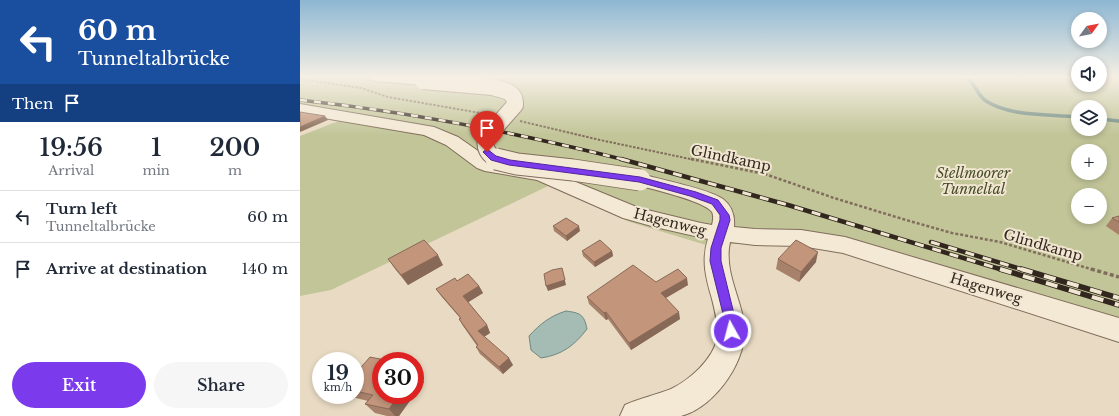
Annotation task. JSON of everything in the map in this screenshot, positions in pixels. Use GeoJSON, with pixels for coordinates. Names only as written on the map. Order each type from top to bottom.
{"type":"FeatureCollection","features":[{"type":"Feature","properties":{"kind":"street"},"geometry":{"type":"LineString","coordinates":[[513,96],[515,98],[515,105],[486,138],[485,143],[487,152],[493,158],[521,164],[640,180],[693,194],[715,202],[725,215],[725,220],[716,248],[716,261],[730,322],[731,341],[724,357],[698,390],[674,403],[636,416]]}},
{"type":"Feature","properties":{"kind":"street","name":"Hagenweg"},"geometry":{"type":"LineString","coordinates":[[300,109],[428,131],[452,141],[484,164],[492,167],[542,175],[631,213],[678,226],[721,234],[755,237],[801,238],[846,246],[1119,330]]}},
{"type":"Feature","properties":{"kind":"path"},"geometry":{"type":"LineString","coordinates":[[386,96],[488,115]]}},
{"type":"Feature","properties":{"kind":"path","name":"Glindkamp"},"geometry":{"type":"LineString","coordinates":[[519,121],[600,140],[765,174],[834,198],[906,220],[952,233],[1000,242],[1119,277]]}},
{"type":"Feature","properties":{"kind":"green space","name":"Stellmoorer Tunneltal"},"geometry":{"type":"Polygon","coordinates":[[[300,96],[1119,96],[1119,339],[852,253],[787,242],[706,245],[630,222],[548,186],[331,290],[300,296],[300,136],[341,120],[300,106],[300,96]]]}},
{"type":"Feature","properties":{"kind":"water"},"geometry":{"type":"Polygon","coordinates":[[[566,311],[581,315],[587,329],[578,340],[562,352],[549,357],[541,358],[531,350],[529,336],[546,321],[555,315],[566,311]]]}},
{"type":"Feature","properties":{"kind":"building"},"geometry":{"type":"Polygon","coordinates":[[[300,112],[325,116],[300,127],[300,112]]]}},
{"type":"Feature","properties":{"kind":"building"},"geometry":{"type":"Polygon","coordinates":[[[1119,216],[1119,222],[1112,218],[1119,216]]]}},
{"type":"Feature","properties":{"kind":"building"},"geometry":{"type":"Polygon","coordinates":[[[566,218],[579,226],[566,236],[553,226],[566,218]]]}},
{"type":"Feature","properties":{"kind":"building"},"geometry":{"type":"Polygon","coordinates":[[[424,240],[438,255],[401,275],[388,259],[424,240]]]}},
{"type":"Feature","properties":{"kind":"building"},"geometry":{"type":"Polygon","coordinates":[[[600,240],[612,251],[594,262],[582,251],[600,240]]]}},
{"type":"Feature","properties":{"kind":"building"},"geometry":{"type":"Polygon","coordinates":[[[796,240],[818,252],[801,272],[778,259],[796,240]]]}},
{"type":"Feature","properties":{"kind":"building"},"geometry":{"type":"Polygon","coordinates":[[[633,265],[656,282],[678,269],[687,278],[661,293],[679,312],[629,343],[606,312],[604,313],[587,297],[633,265]]]}},
{"type":"Feature","properties":{"kind":"building"},"geometry":{"type":"Polygon","coordinates":[[[562,268],[565,280],[546,286],[544,274],[552,270],[562,268]]]}},
{"type":"Feature","properties":{"kind":"building"},"geometry":{"type":"Polygon","coordinates":[[[468,274],[479,286],[463,296],[487,325],[478,331],[509,358],[499,367],[476,347],[478,345],[459,319],[461,318],[436,289],[455,278],[457,281],[468,274]]]}},
{"type":"Feature","properties":{"kind":"building"},"geometry":{"type":"Polygon","coordinates":[[[370,357],[372,357],[372,395],[364,393],[364,364],[370,357]]]}},
{"type":"Feature","properties":{"kind":"building"},"geometry":{"type":"Polygon","coordinates":[[[372,396],[372,404],[393,404],[389,409],[365,404],[372,396]]]}},
{"type":"Feature","properties":{"kind":"waterway"},"geometry":{"type":"LineString","coordinates":[[982,96],[986,101],[1007,110],[1030,114],[1071,117]]}},
{"type":"Feature","properties":{"kind":"waterway"},"geometry":{"type":"LineString","coordinates":[[1107,120],[1119,121]]}},
{"type":"Feature","properties":{"kind":"railway"},"geometry":{"type":"LineString","coordinates":[[300,100],[464,124],[621,159]]}},
{"type":"Feature","properties":{"kind":"railway"},"geometry":{"type":"LineString","coordinates":[[621,159],[625,160]]}},
{"type":"Feature","properties":{"kind":"railway"},"geometry":{"type":"LineString","coordinates":[[621,159],[788,205],[1003,270]]}},
{"type":"Feature","properties":{"kind":"railway"},"geometry":{"type":"LineString","coordinates":[[931,242],[1024,270]]}},
{"type":"Feature","properties":{"kind":"railway"},"geometry":{"type":"LineString","coordinates":[[1000,269],[1119,305]]}},
{"type":"Feature","properties":{"kind":"railway"},"geometry":{"type":"LineString","coordinates":[[1021,269],[1119,298]]}},
{"type":"Feature","properties":{"kind":"route"},"geometry":{"type":"LineString","coordinates":[[487,152],[493,158],[509,162],[640,180],[693,194],[715,202],[725,215],[725,220],[716,248],[716,261],[717,272],[724,291],[731,331]]}}]}
